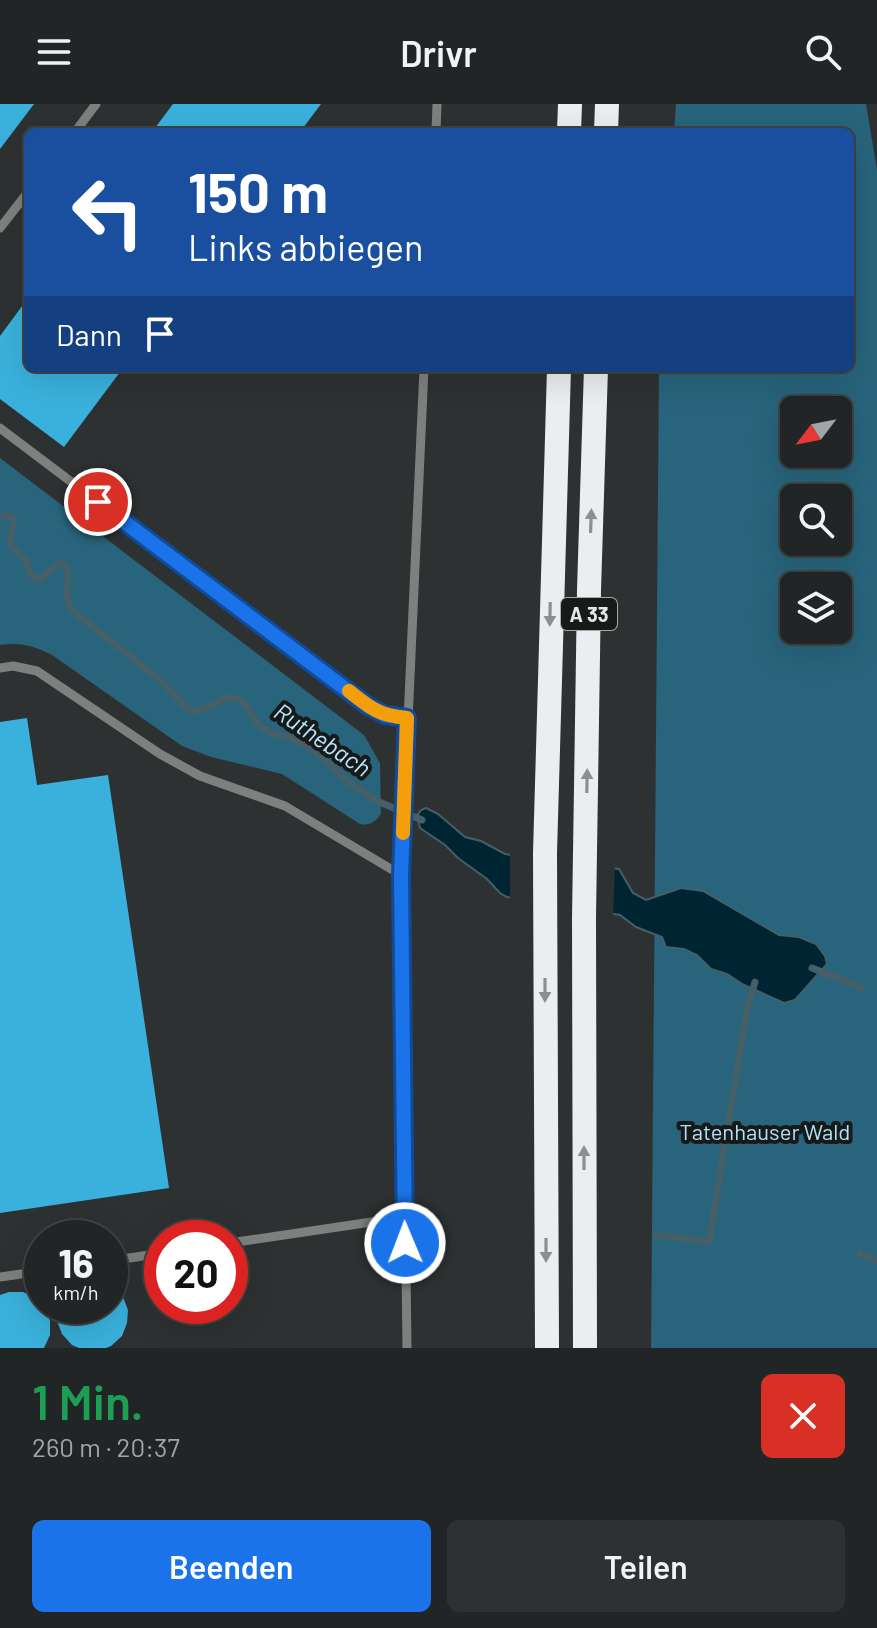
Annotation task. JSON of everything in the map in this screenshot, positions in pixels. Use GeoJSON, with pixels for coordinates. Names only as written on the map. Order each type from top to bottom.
{"type":"FeatureCollection","features":[{"type":"Feature","properties":{"kind":"highway"},"geometry":{"type":"LineString","coordinates":[[569,128],[570,104]]}},
{"type":"Feature","properties":{"kind":"highway"},"geometry":{"type":"LineString","coordinates":[[606,128],[607,104]]}},
{"type":"Feature","properties":{"kind":"highway","name":"A 33"},"geometry":{"type":"LineString","coordinates":[[547,1348],[544,912],[559,372]]}},
{"type":"Feature","properties":{"kind":"highway","name":"A 33"},"geometry":{"type":"LineString","coordinates":[[585,1348],[584,918],[596,372]]}},
{"type":"Feature","properties":{"kind":"lane"},"geometry":{"type":"LineString","coordinates":[[78,128],[96,104]]}},
{"type":"Feature","properties":{"kind":"lane"},"geometry":{"type":"LineString","coordinates":[[436,128],[437,104]]}},
{"type":"Feature","properties":{"kind":"lane"},"geometry":{"type":"LineString","coordinates":[[0,228],[24,197]]}},
{"type":"Feature","properties":{"kind":"lane"},"geometry":{"type":"LineString","coordinates":[[407,1348],[401,875],[424,372]]}},
{"type":"Feature","properties":{"kind":"lane"},"geometry":{"type":"LineString","coordinates":[[0,428],[368,706],[385,715],[407,718]]}},
{"type":"Feature","properties":{"kind":"lane"},"geometry":{"type":"LineString","coordinates":[[0,668],[13,666],[37,671],[186,769],[285,806],[401,875]]}},
{"type":"Feature","properties":{"kind":"lane"},"geometry":{"type":"LineString","coordinates":[[248,1240],[405,1217]]}},
{"type":"Feature","properties":{"kind":"lane"},"geometry":{"type":"LineString","coordinates":[[0,1277],[24,1274]]}},
{"type":"Feature","properties":{"kind":"green space","name":"Tatenhauser Wald"},"geometry":{"type":"Polygon","coordinates":[[[676,104],[866,104],[877,170],[877,1348],[651,1348],[659,372],[854,372],[854,128],[674,128],[676,104]]]}},
{"type":"Feature","properties":{"kind":"green space"},"geometry":{"type":"Polygon","coordinates":[[[0,458],[364,735],[380,763],[381,814],[377,819],[369,824],[360,824],[282,774],[211,757],[182,746],[52,655],[27,646],[0,645],[0,458]]]}},
{"type":"Feature","properties":{"kind":"shaded area"},"geometry":{"type":"Polygon","coordinates":[[[426,808],[465,837],[481,841],[505,854],[619,869],[633,893],[646,900],[681,888],[703,891],[779,935],[799,937],[816,944],[827,964],[795,1000],[784,1003],[711,969],[697,955],[684,949],[666,947],[662,937],[636,927],[620,915],[507,897],[420,828],[417,816],[426,808]]]}},
{"type":"Feature","properties":{"kind":"pier"},"geometry":{"type":"Polygon","coordinates":[[[510,851],[615,864],[613,918],[510,902],[510,851]]]}},
{"type":"Feature","properties":{"kind":"building"},"geometry":{"type":"Polygon","coordinates":[[[0,104],[34,104],[0,149],[0,104]]]}},
{"type":"Feature","properties":{"kind":"building"},"geometry":{"type":"Polygon","coordinates":[[[173,104],[321,104],[303,128],[155,128],[173,104]]]}},
{"type":"Feature","properties":{"kind":"building"},"geometry":{"type":"Polygon","coordinates":[[[24,303],[24,372],[120,372],[64,447],[0,399],[0,336],[24,303]]]}},
{"type":"Feature","properties":{"kind":"building"},"geometry":{"type":"Polygon","coordinates":[[[27,718],[37,785],[108,775],[169,1188],[0,1213],[0,722],[27,718]]]}},
{"type":"Feature","properties":{"kind":"building"},"geometry":{"type":"Polygon","coordinates":[[[24,1292],[24,1324],[50,1324],[50,1335],[44,1348],[0,1348],[0,1295],[24,1292]]]}},
{"type":"Feature","properties":{"kind":"building"},"geometry":{"type":"Polygon","coordinates":[[[58,1324],[127,1324],[122,1336],[106,1348],[79,1348],[62,1334],[58,1324]]]}},
{"type":"Feature","properties":{"kind":"waterway","name":"Ruthebach"},"geometry":{"type":"LineString","coordinates":[[0,517],[8,515],[13,518],[11,545],[25,559],[31,575],[39,580],[60,563],[67,566],[67,595],[74,612],[160,680],[188,709],[197,711],[225,698],[235,698],[243,702],[259,725],[270,733],[289,737],[309,747],[346,780],[377,801],[422,820]]}},
{"type":"Feature","properties":{"kind":"waterway","name":"Ruthebach"},"geometry":{"type":"LineString","coordinates":[[812,968],[862,988]]}},
{"type":"Feature","properties":{"kind":"waterway"},"geometry":{"type":"LineString","coordinates":[[656,1235],[709,1242],[747,1008],[755,982]]}},
{"type":"Feature","properties":{"kind":"waterway"},"geometry":{"type":"LineString","coordinates":[[860,1253],[877,1261]]}},
{"type":"Feature","properties":{"kind":"slow traffic"},"geometry":{"type":"LineString","coordinates":[[349,691],[385,715],[407,718],[403,833]]}},
{"type":"Feature","properties":{"kind":"route"},"geometry":{"type":"LineString","coordinates":[[98,502],[368,706],[385,715],[407,718],[401,875],[405,1243]]}}]}
